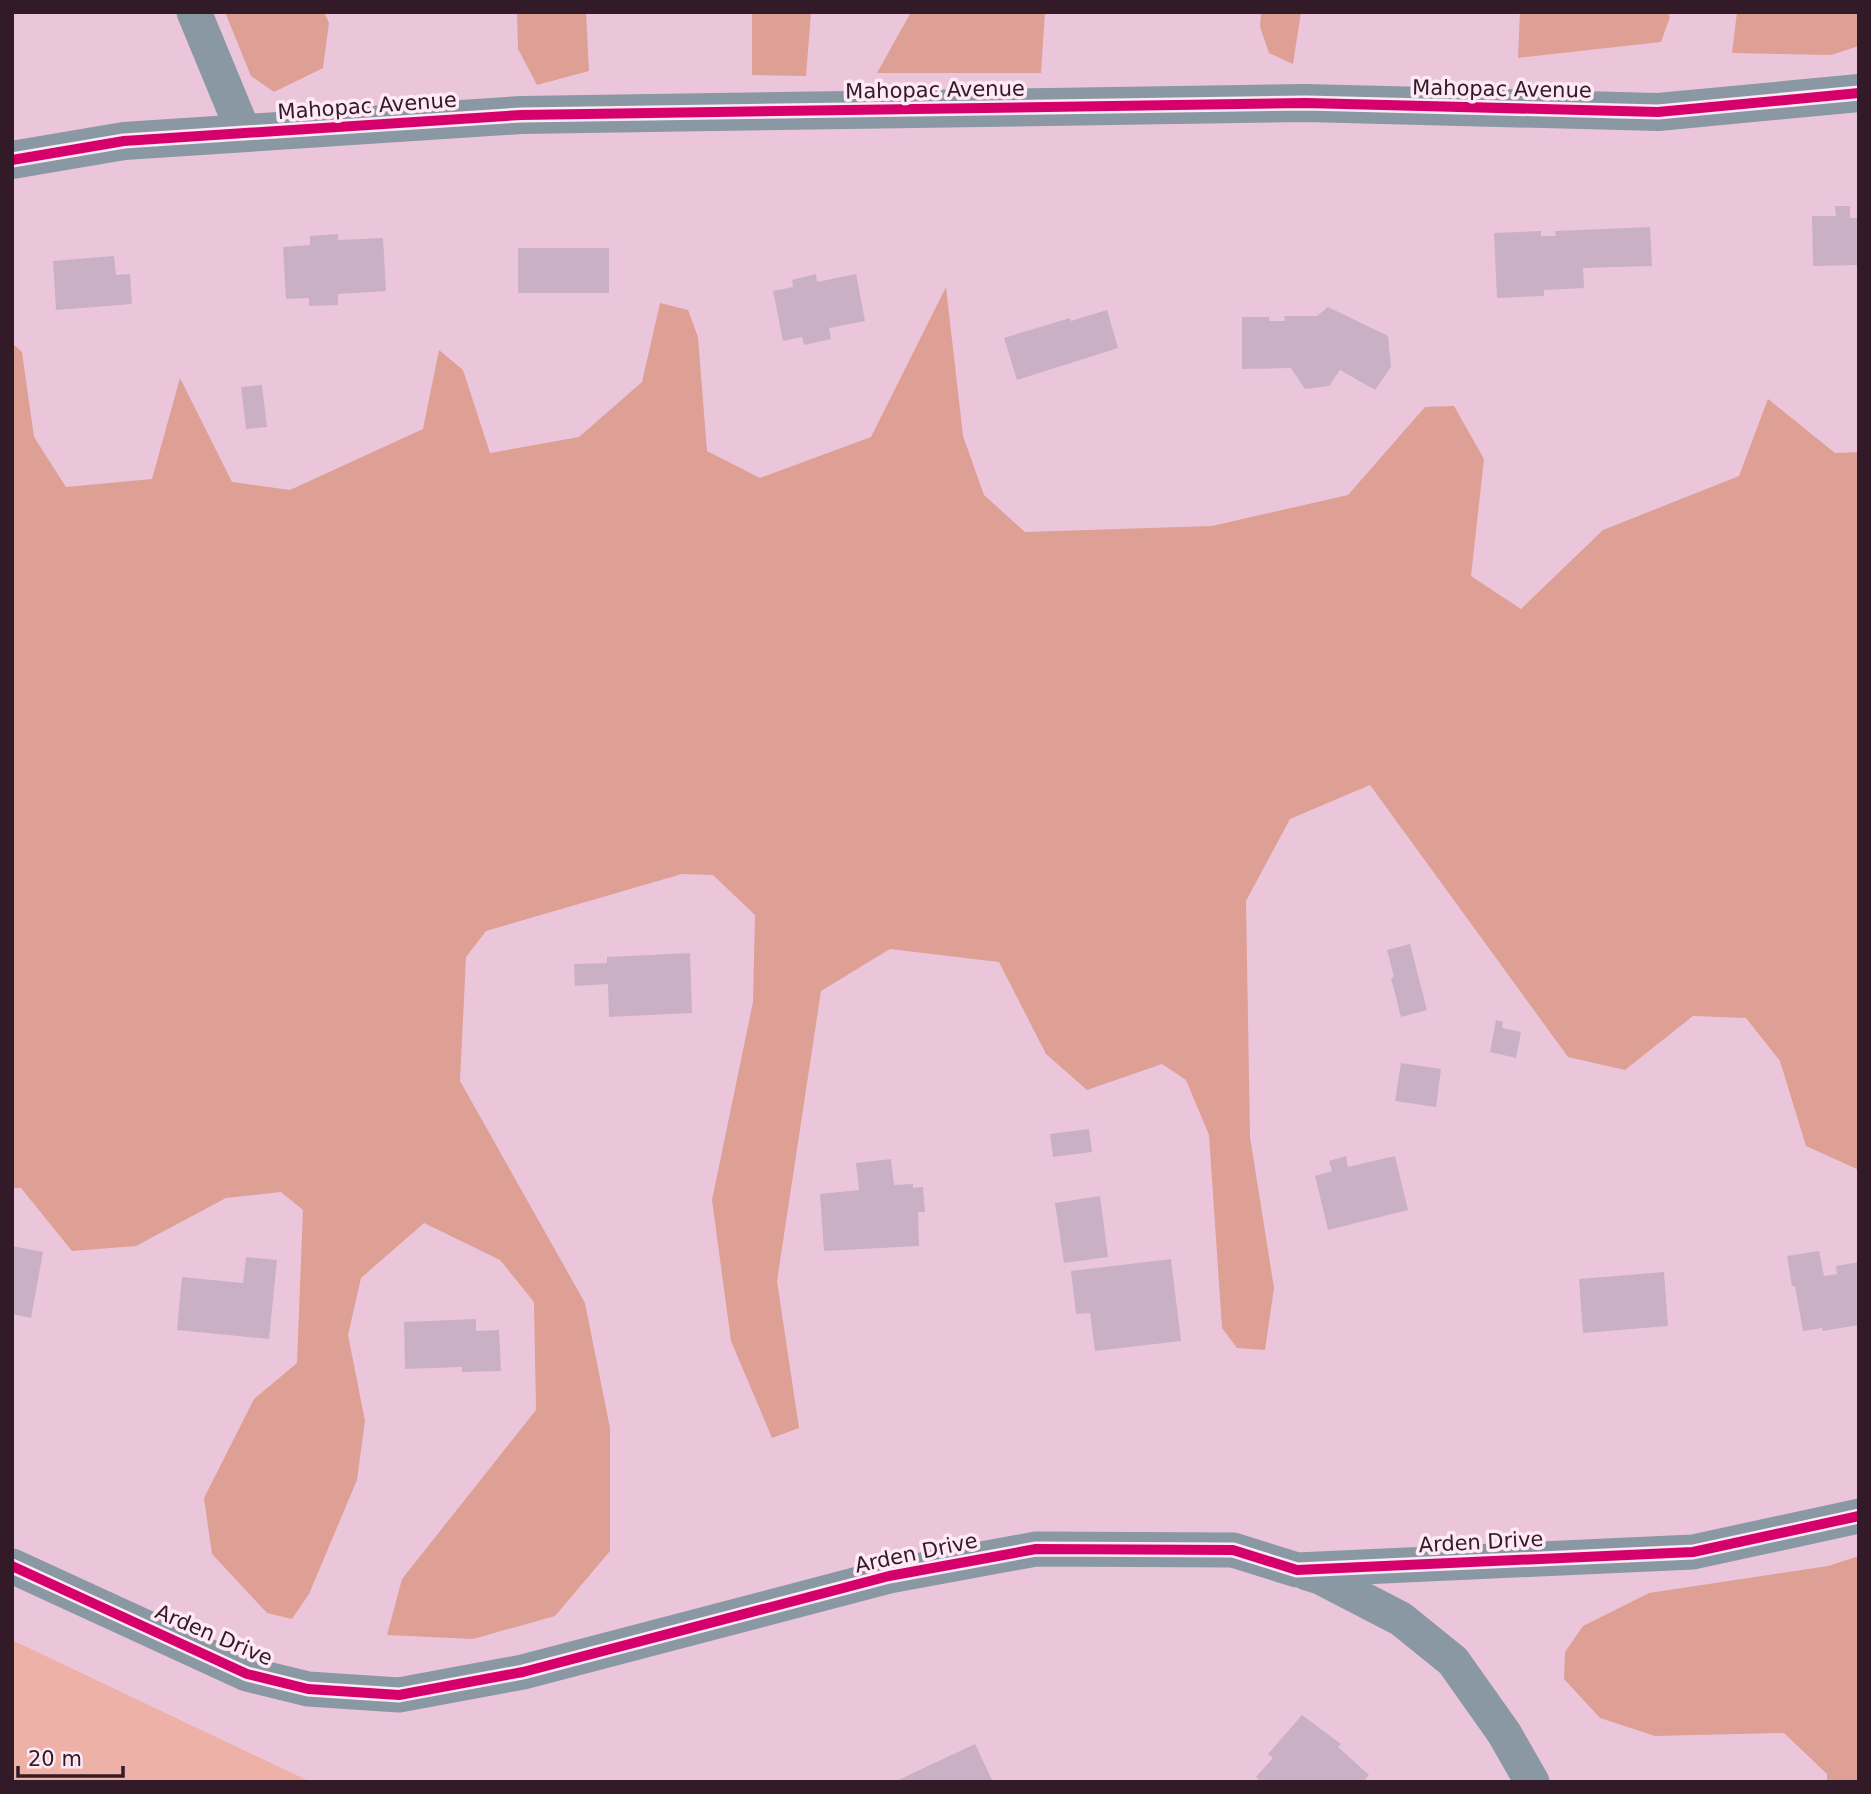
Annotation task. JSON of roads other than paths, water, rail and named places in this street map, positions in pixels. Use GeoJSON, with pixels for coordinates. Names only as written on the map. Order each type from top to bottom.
{"type":"FeatureCollection","features":[{"type":"Feature","properties":{"kind":"street"},"geometry":{"type":"LineString","coordinates":[[194,12],[244,133]]}},
{"type":"Feature","properties":{"kind":"street","name":"Mahopac Avenue"},"geometry":{"type":"LineString","coordinates":[[12,160],[124,141],[521,115],[1306,103],[1658,112],[1859,93]]}},
{"type":"Feature","properties":{"kind":"street","name":"Arden Drive"},"geometry":{"type":"LineString","coordinates":[[12,1566],[247,1674],[308,1689],[399,1695],[523,1672],[889,1576],[1036,1549],[1233,1550],[1297,1570],[1693,1552],[1859,1516]]}},
{"type":"Feature","properties":{"kind":"street"},"geometry":{"type":"LineString","coordinates":[[1297,1570],[1320,1577],[1401,1619],[1453,1661],[1504,1733],[1532,1782]]}}]}
